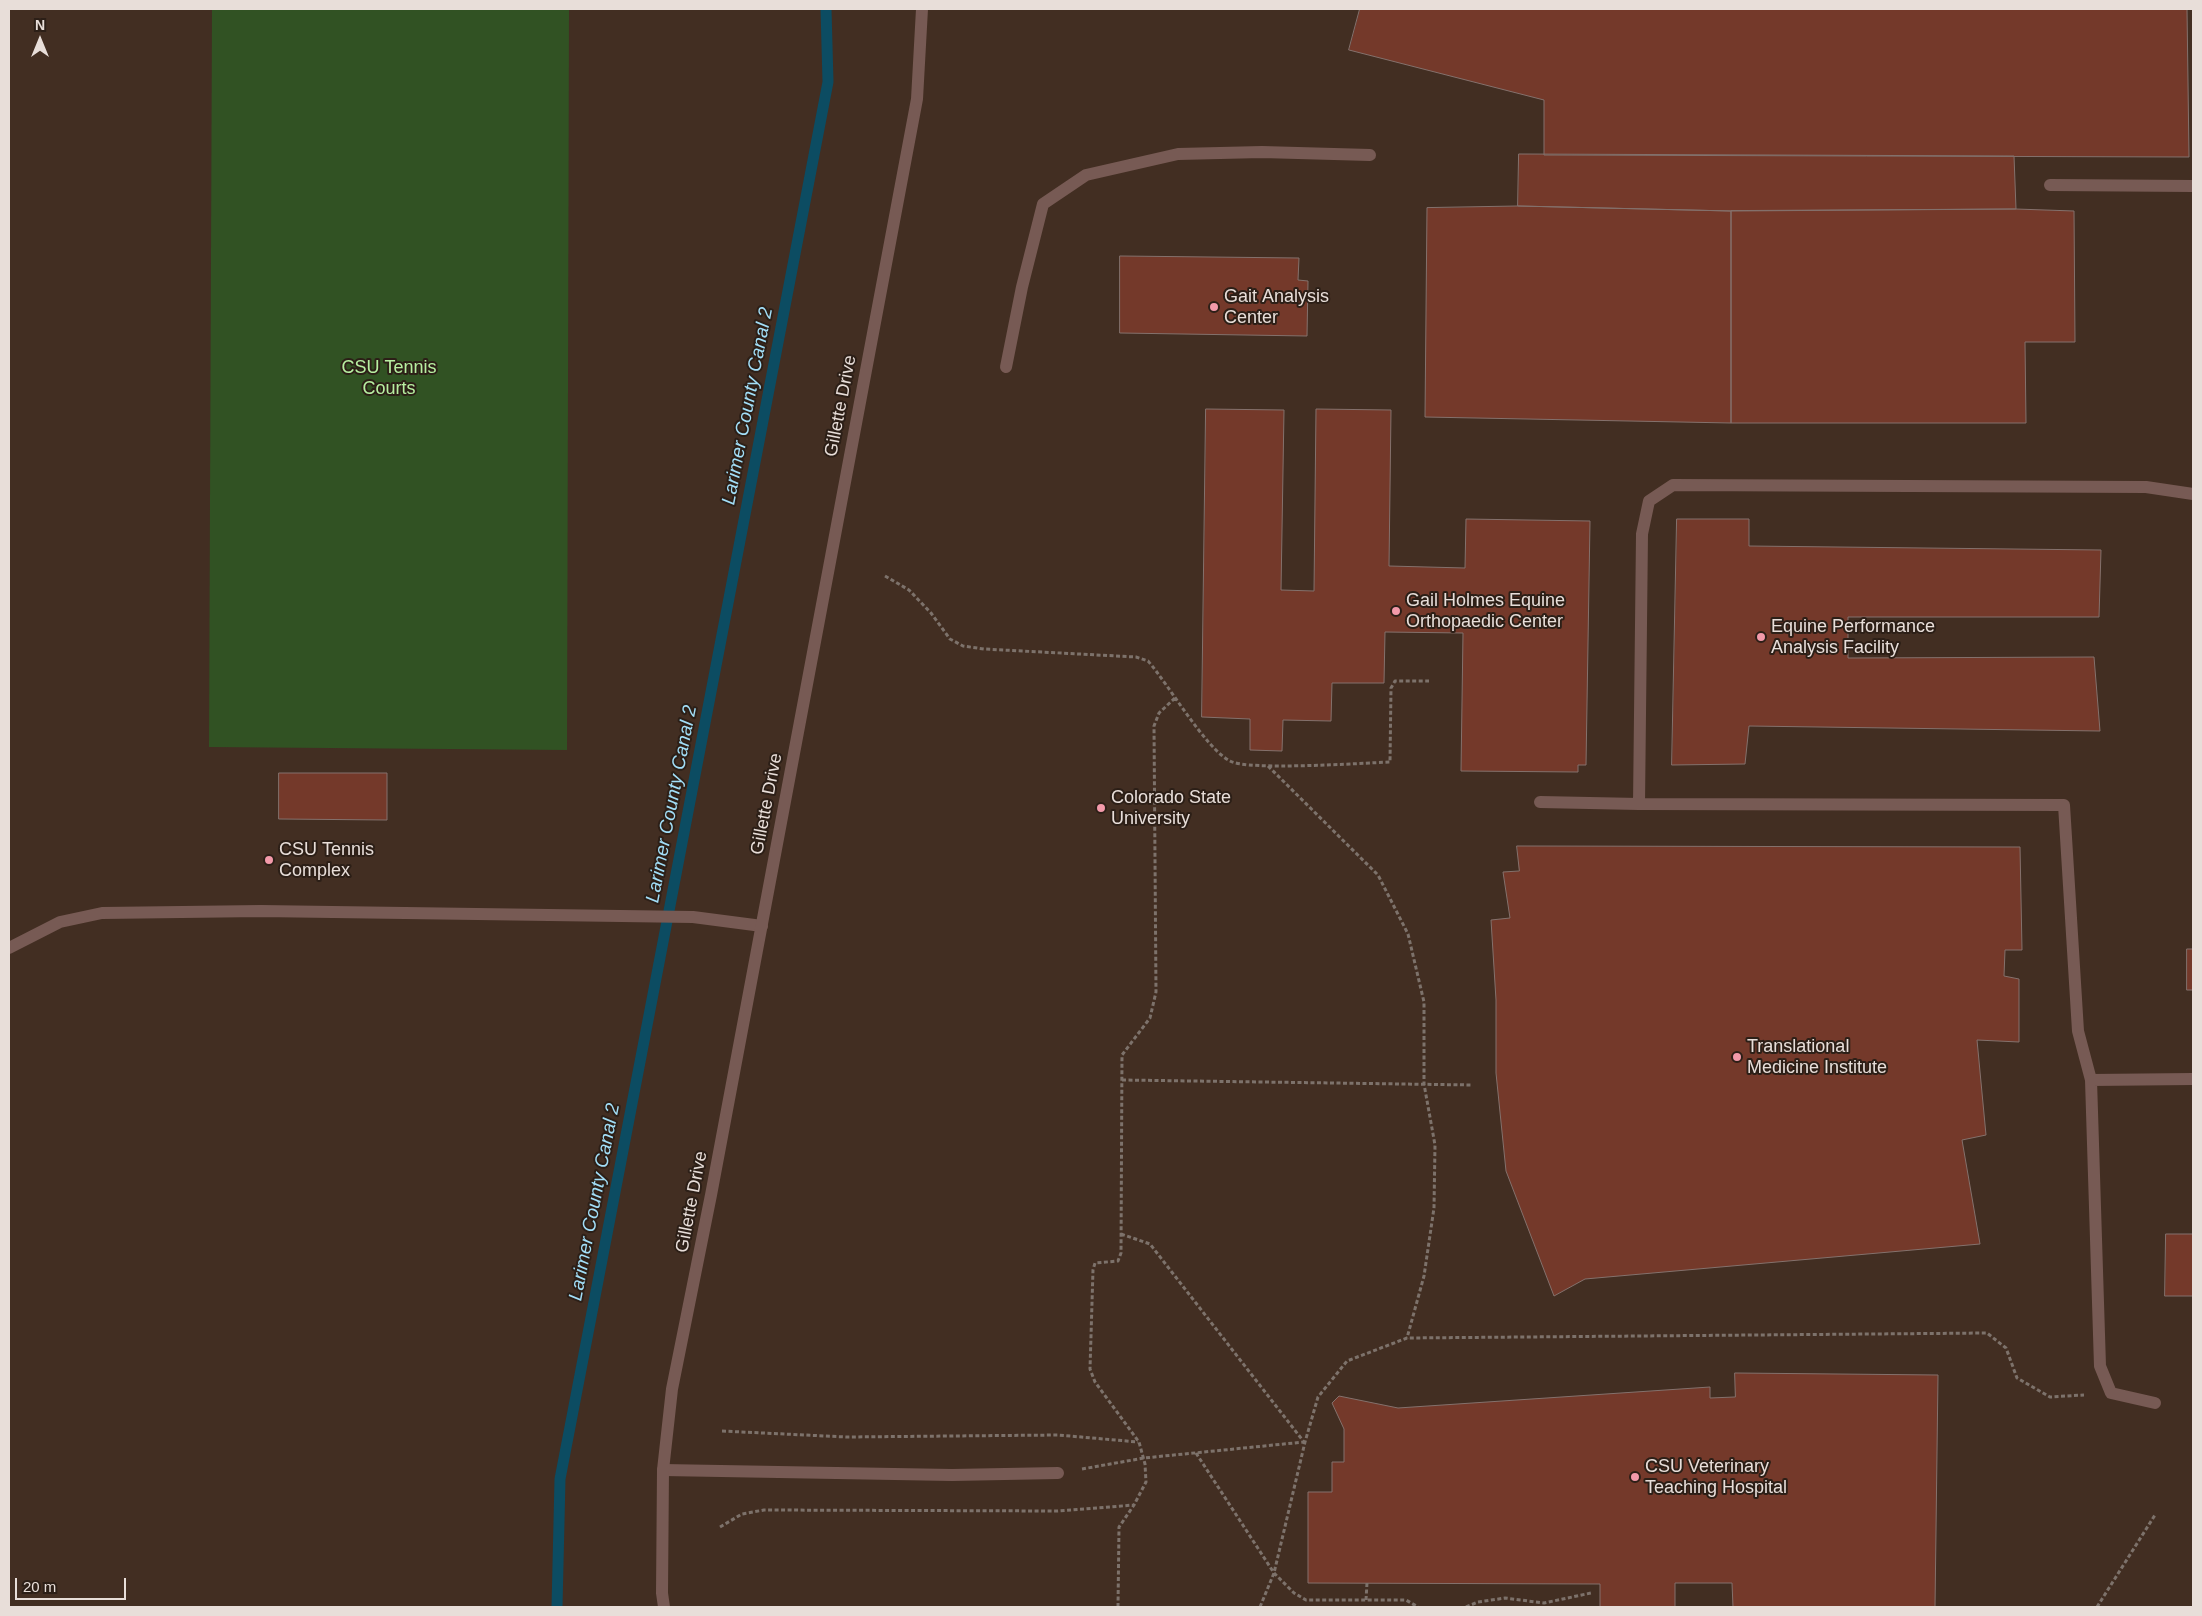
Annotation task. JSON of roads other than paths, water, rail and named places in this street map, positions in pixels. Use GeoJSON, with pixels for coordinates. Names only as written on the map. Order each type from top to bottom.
{"type":"FeatureCollection","features":[{"type":"Feature","properties":{"kind":"street","name":"Gillette Drive"},"geometry":{"type":"LineString","coordinates":[[664,1607],[662,1593],[663,1470],[672,1389],[762,926],[916,99],[922,9]]}},
{"type":"Feature","properties":{"kind":"street"},"geometry":{"type":"LineString","coordinates":[[1006,366],[1022,287],[1043,204],[1086,175],[1178,154],[1262,152],[1370,156]]}},
{"type":"Feature","properties":{"kind":"street"},"geometry":{"type":"LineString","coordinates":[[2050,185],[2193,186]]}},
{"type":"Feature","properties":{"kind":"street"},"geometry":{"type":"LineString","coordinates":[[1639,804],[1642,534],[1649,501],[1673,485],[2146,487],[2193,494]]}},
{"type":"Feature","properties":{"kind":"street"},"geometry":{"type":"LineString","coordinates":[[1540,802],[2064,805],[2078,1031],[2091,1080],[2100,1366],[2111,1393],[2155,1403]]}},
{"type":"Feature","properties":{"kind":"street"},"geometry":{"type":"LineString","coordinates":[[9,948],[60,922],[102,913],[280,911],[693,917],[762,926]]}},
{"type":"Feature","properties":{"kind":"street"},"geometry":{"type":"LineString","coordinates":[[2091,1080],[2193,1079]]}},
{"type":"Feature","properties":{"kind":"street"},"geometry":{"type":"LineString","coordinates":[[663,1470],[952,1474],[1058,1473]]}},
{"type":"Feature","properties":{"kind":"waterway","name":"Larimer County Canal 2"},"geometry":{"type":"LineString","coordinates":[[557,1607],[560,1479],[828,82],[826,9]]}},
{"type":"Feature","properties":{"kind":"place","name":"Gait Analysis Center"},"geometry":{"type":"Point","coordinates":[1214,307]}},
{"type":"Feature","properties":{"kind":"place","name":"Gail Holmes Equine Orthopaedic Center"},"geometry":{"type":"Point","coordinates":[1396,611]}},
{"type":"Feature","properties":{"kind":"place","name":"Equine Performance Analysis Facility"},"geometry":{"type":"Point","coordinates":[1761,637]}},
{"type":"Feature","properties":{"kind":"place","name":"Colorado State University"},"geometry":{"type":"Point","coordinates":[1101,808]}},
{"type":"Feature","properties":{"kind":"place","name":"CSU Tennis Complex"},"geometry":{"type":"Point","coordinates":[269,860]}},
{"type":"Feature","properties":{"kind":"place","name":"Translational Medicine Institute"},"geometry":{"type":"Point","coordinates":[1737,1057]}},
{"type":"Feature","properties":{"kind":"place","name":"CSU Veterinary Teaching Hospital"},"geometry":{"type":"Point","coordinates":[1635,1477]}},
{"type":"Feature","properties":{"kind":"park label","name":"CSU Tennis Courts"},"geometry":{"type":"Point","coordinates":[389,378]}}]}
